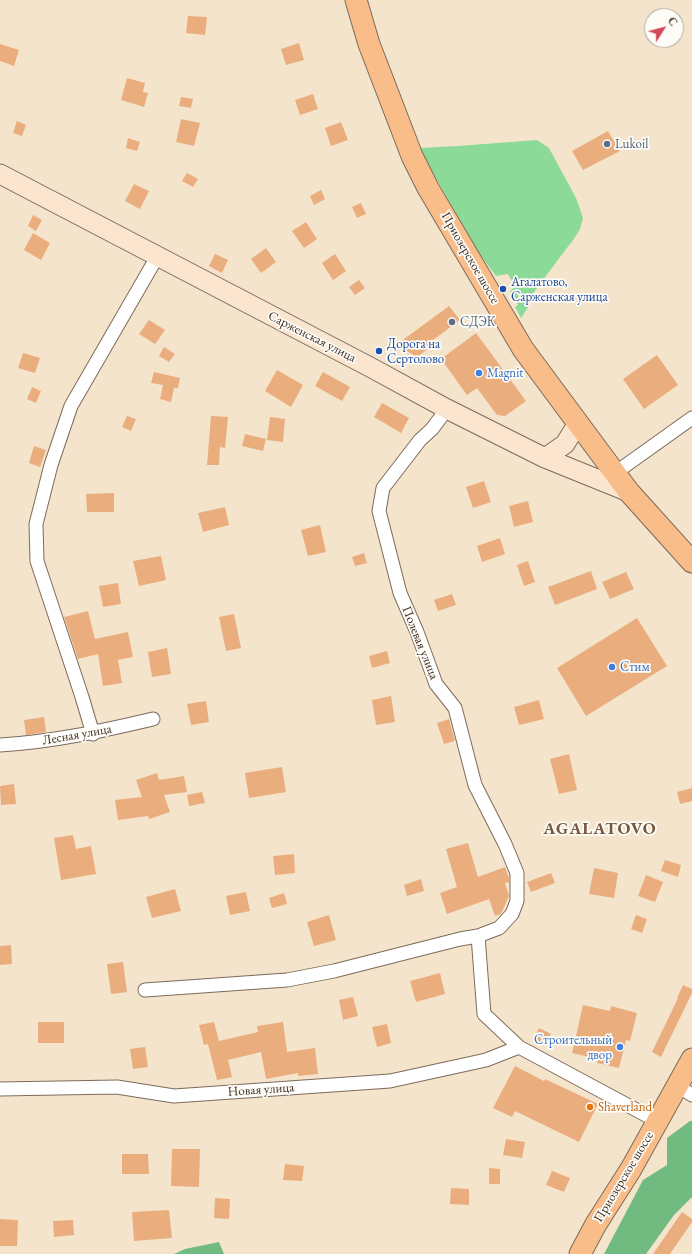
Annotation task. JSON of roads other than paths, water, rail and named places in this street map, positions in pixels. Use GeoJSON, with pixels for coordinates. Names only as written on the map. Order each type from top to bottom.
{"type":"FeatureCollection","features":[{"type":"Feature","properties":{"kind":"main road","name":"Приозерское шоссе"},"geometry":{"type":"LineString","coordinates":[[356,0],[369,44],[412,156],[428,188],[523,349],[629,492],[692,562]]}},
{"type":"Feature","properties":{"kind":"main road","name":"Сарженская улица"},"geometry":{"type":"LineString","coordinates":[[0,174],[370,367],[446,409],[545,458],[629,492]]}},
{"type":"Feature","properties":{"kind":"main road"},"geometry":{"type":"LineString","coordinates":[[545,458],[565,444],[578,423]]}},
{"type":"Feature","properties":{"kind":"main road","name":"Приозерское шоссе"},"geometry":{"type":"LineString","coordinates":[[580,1254],[596,1224],[631,1169],[657,1121],[685,1091],[692,1059]]}},
{"type":"Feature","properties":{"kind":"street"},"geometry":{"type":"LineString","coordinates":[[93,734],[82,696],[37,561],[36,524],[51,465],[71,406],[157,257]]}},
{"type":"Feature","properties":{"kind":"street","name":"Полевая улица"},"geometry":{"type":"LineString","coordinates":[[145,990],[288,980],[334,971],[460,939],[478,936],[498,928],[512,914],[517,901],[516,873],[505,844],[475,785],[455,708],[436,684],[417,632],[400,593],[379,511],[383,488],[420,440],[432,429],[446,409]]}},
{"type":"Feature","properties":{"kind":"street"},"geometry":{"type":"LineString","coordinates":[[615,473],[692,418]]}},
{"type":"Feature","properties":{"kind":"street","name":"Лесная улица"},"geometry":{"type":"LineString","coordinates":[[0,745],[24,744],[93,734],[153,719]]}},
{"type":"Feature","properties":{"kind":"street"},"geometry":{"type":"LineString","coordinates":[[478,936],[484,1014],[519,1047],[657,1121]]}},
{"type":"Feature","properties":{"kind":"street","name":"Новая улица"},"geometry":{"type":"LineString","coordinates":[[0,1089],[117,1087],[174,1096],[390,1081],[486,1060],[519,1047]]}},
{"type":"Feature","properties":{"kind":"place","name":"Lukoil"},"geometry":{"type":"Point","coordinates":[607,144]}},
{"type":"Feature","properties":{"kind":"place","name":"Агалатово, Сарженская улица"},"geometry":{"type":"Point","coordinates":[503,289]}},
{"type":"Feature","properties":{"kind":"place","name":"СДЭК"},"geometry":{"type":"Point","coordinates":[452,322]}},
{"type":"Feature","properties":{"kind":"place","name":"Дорога на Сертолово"},"geometry":{"type":"Point","coordinates":[379,351]}},
{"type":"Feature","properties":{"kind":"place","name":"Magnit"},"geometry":{"type":"Point","coordinates":[479,373]}},
{"type":"Feature","properties":{"kind":"place","name":"Стим"},"geometry":{"type":"Point","coordinates":[612,667]}},
{"type":"Feature","properties":{"kind":"place","name":"Строительный двор"},"geometry":{"type":"Point","coordinates":[620,1047]}},
{"type":"Feature","properties":{"kind":"place","name":"Shaverland"},"geometry":{"type":"Point","coordinates":[590,1107]}},
{"type":"Feature","properties":{"kind":"district","name":"AGALATOVO"},"geometry":{"type":"Point","coordinates":[600,829]}}]}
